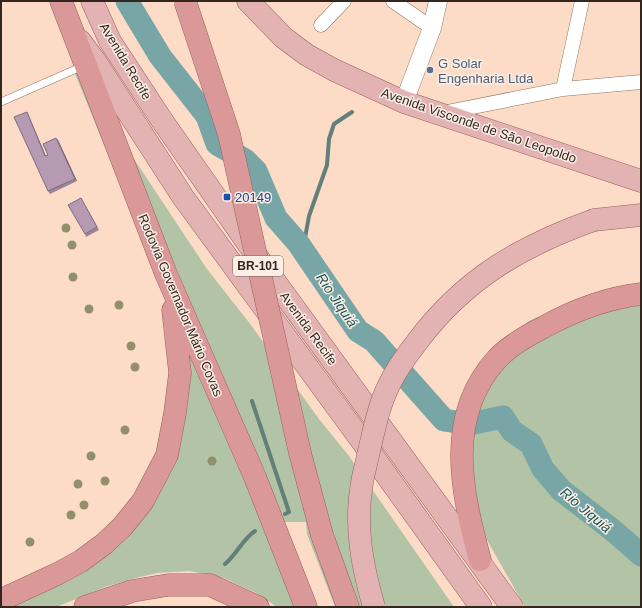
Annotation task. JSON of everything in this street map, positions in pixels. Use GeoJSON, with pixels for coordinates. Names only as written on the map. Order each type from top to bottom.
{"type":"FeatureCollection","features":[{"type":"Feature","properties":{"kind":"highway","name":"Rodovia Governador Mário Covas"},"geometry":{"type":"LineString","coordinates":[[61,1],[166,274],[255,477],[306,607]]}},
{"type":"Feature","properties":{"kind":"highway","name":"BR-101"},"geometry":{"type":"LineString","coordinates":[[185,1],[229,134],[300,453],[322,535],[348,607]]}},
{"type":"Feature","properties":{"kind":"highway"},"geometry":{"type":"LineString","coordinates":[[1,600],[57,574],[80,561],[104,544],[123,526],[143,501],[164,461],[167,455],[174,420],[180,373],[177,332],[166,274]]}},
{"type":"Feature","properties":{"kind":"highway"},"geometry":{"type":"LineString","coordinates":[[480,560],[466,506],[461,469],[462,447],[466,421],[473,398],[480,384],[498,358],[533,333],[587,306],[641,294]]}},
{"type":"Feature","properties":{"kind":"highway"},"geometry":{"type":"LineString","coordinates":[[85,607],[132,591],[168,585],[210,585],[258,607]]}},
{"type":"Feature","properties":{"kind":"main road","name":"Avenida Recife"},"geometry":{"type":"LineString","coordinates":[[92,1],[110,41],[161,119],[263,265],[480,560],[512,607]]}},
{"type":"Feature","properties":{"kind":"main road","name":"Avenida Visconde de São Leopoldo"},"geometry":{"type":"LineString","coordinates":[[248,1],[284,38],[308,55],[334,70],[404,102],[641,181]]}},
{"type":"Feature","properties":{"kind":"main road","name":"Avenida Recife"},"geometry":{"type":"LineString","coordinates":[[74,33],[95,62],[183,197],[367,448],[481,607]]}},
{"type":"Feature","properties":{"kind":"main road"},"geometry":{"type":"LineString","coordinates":[[374,607],[363,566],[359,535],[361,491],[377,414],[389,384],[407,355],[433,321],[461,294],[485,275],[519,252],[555,234],[594,220],[641,215]]}},
{"type":"Feature","properties":{"kind":"street"},"geometry":{"type":"LineString","coordinates":[[321,25],[344,1]]}},
{"type":"Feature","properties":{"kind":"street"},"geometry":{"type":"LineString","coordinates":[[393,1],[432,28]]}},
{"type":"Feature","properties":{"kind":"street"},"geometry":{"type":"LineString","coordinates":[[404,102],[432,28],[438,1]]}},
{"type":"Feature","properties":{"kind":"street"},"geometry":{"type":"LineString","coordinates":[[564,89],[582,1]]}},
{"type":"Feature","properties":{"kind":"street"},"geometry":{"type":"LineString","coordinates":[[440,114],[564,89],[641,82]]}},
{"type":"Feature","properties":{"kind":"lane"},"geometry":{"type":"LineString","coordinates":[[1,102],[85,65]]}},
{"type":"Feature","properties":{"kind":"green space"},"geometry":{"type":"Polygon","coordinates":[[[71,64],[207,269],[251,325],[319,419],[349,456],[454,607],[335,607],[307,534],[306,522],[283,522],[316,607],[277,607],[258,594],[224,578],[190,571],[157,573],[132,579],[108,586],[56,607],[3,607],[46,590],[176,458],[183,432],[186,397],[185,343],[71,64]]]}},
{"type":"Feature","properties":{"kind":"green space"},"geometry":{"type":"Polygon","coordinates":[[[641,290],[641,607],[525,607],[467,505],[464,445],[505,340],[529,321],[566,305],[641,290]]]}},
{"type":"Feature","properties":{"kind":"building"},"geometry":{"type":"Polygon","coordinates":[[[27,112],[45,156],[48,155],[43,144],[56,138],[75,179],[48,191],[14,117],[27,112]]]}},
{"type":"Feature","properties":{"kind":"building"},"geometry":{"type":"Polygon","coordinates":[[[81,198],[97,227],[85,234],[68,205],[81,198]]]}},
{"type":"Feature","properties":{"kind":"waterway","name":"Rio Jiquiá"},"geometry":{"type":"LineString","coordinates":[[127,1],[160,56],[207,116],[217,144],[245,160],[256,171],[276,218],[298,243],[358,331],[374,341],[444,420],[469,424],[503,417],[512,431],[531,444],[543,469],[561,490],[615,532],[641,555]]}},
{"type":"Feature","properties":{"kind":"waterway"},"geometry":{"type":"LineString","coordinates":[[303,249],[309,216],[327,165],[329,139],[334,124],[352,112]]}},
{"type":"Feature","properties":{"kind":"waterway"},"geometry":{"type":"LineString","coordinates":[[252,401],[289,512],[285,514]]}},
{"type":"Feature","properties":{"kind":"waterway"},"geometry":{"type":"LineString","coordinates":[[225,564],[255,531]]}},
{"type":"Feature","properties":{"kind":"place","name":"G Solar Engenharia Ltda"},"geometry":{"type":"Point","coordinates":[430,70]}},
{"type":"Feature","properties":{"kind":"place","name":"20149"},"geometry":{"type":"Point","coordinates":[227,197]}}]}
